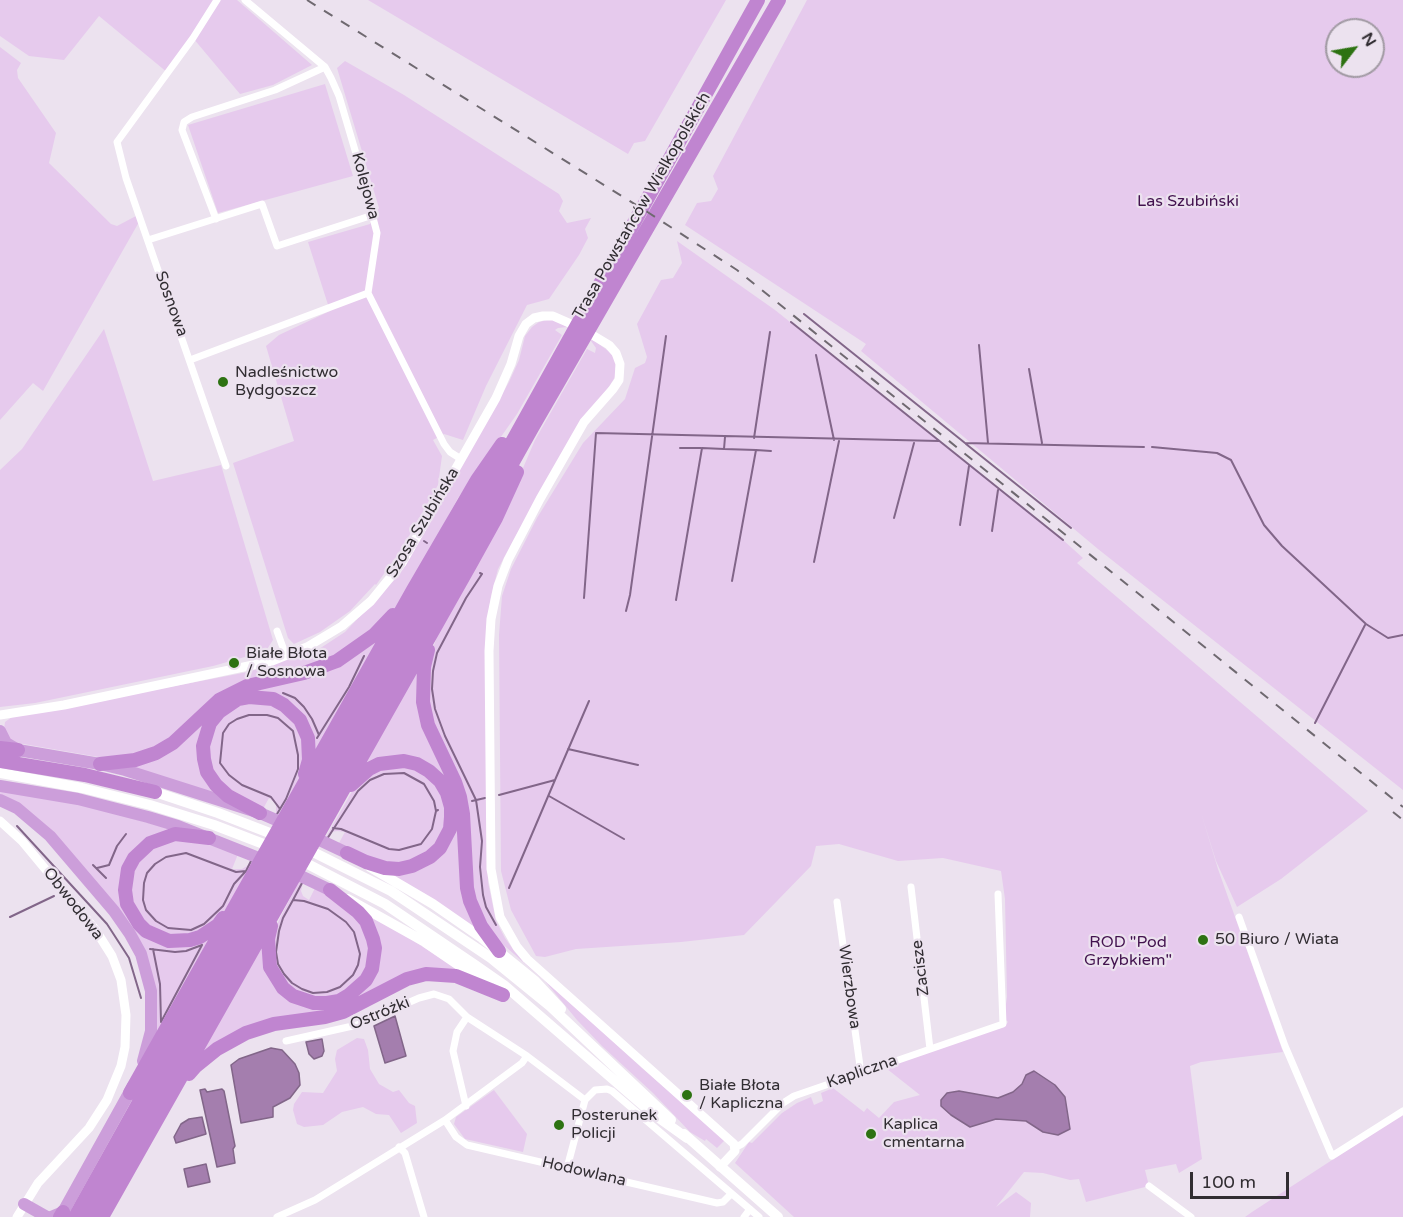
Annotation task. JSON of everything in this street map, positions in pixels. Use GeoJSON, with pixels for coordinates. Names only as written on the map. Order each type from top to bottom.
{"type":"FeatureCollection","features":[{"type":"Feature","properties":{"kind":"highway","name":"Trasa Powstańców Wielkopolskich"},"geometry":{"type":"LineString","coordinates":[[543,386],[758,0]]}},
{"type":"Feature","properties":{"kind":"highway","name":"Trasa Powstańców Wielkopolskich"},"geometry":{"type":"LineString","coordinates":[[532,428],[779,0]]}},
{"type":"Feature","properties":{"kind":"highway"},"geometry":{"type":"LineString","coordinates":[[59,1216],[477,480],[543,386]]}},
{"type":"Feature","properties":{"kind":"highway"},"geometry":{"type":"LineString","coordinates":[[59,1216],[308,804],[543,386]]}},
{"type":"Feature","properties":{"kind":"highway"},"geometry":{"type":"LineString","coordinates":[[102,1217],[496,518],[524,457],[532,428]]}},
{"type":"Feature","properties":{"kind":"highway"},"geometry":{"type":"LineString","coordinates":[[89,1217],[532,428]]}},
{"type":"Feature","properties":{"kind":"highway"},"geometry":{"type":"LineString","coordinates":[[100,764],[135,760],[156,753],[173,743],[208,708],[233,692],[247,686],[304,673],[337,661],[374,635],[393,616],[413,590]]}},
{"type":"Feature","properties":{"kind":"highway"},"geometry":{"type":"LineString","coordinates":[[437,625],[424,667],[423,702],[428,725],[460,797],[470,901],[481,926],[499,951]]}},
{"type":"Feature","properties":{"kind":"highway"},"geometry":{"type":"LineString","coordinates":[[296,801],[305,774],[309,751],[308,738],[300,720],[284,705],[273,699],[249,697],[238,699],[219,712],[210,723],[203,746],[207,772],[228,796],[264,815],[366,862],[385,868],[399,869],[422,863],[445,840],[450,829],[451,807],[447,793],[440,782],[429,771],[417,764],[404,761],[389,761],[369,770],[355,780],[335,805]]}},
{"type":"Feature","properties":{"kind":"highway"},"geometry":{"type":"LineString","coordinates":[[0,732],[6,743],[18,750]]}},
{"type":"Feature","properties":{"kind":"highway"},"geometry":{"type":"LineString","coordinates":[[0,748],[100,764],[190,790],[264,815]]}},
{"type":"Feature","properties":{"kind":"highway"},"geometry":{"type":"LineString","coordinates":[[0,761],[85,775],[155,792]]}},
{"type":"Feature","properties":{"kind":"highway"},"geometry":{"type":"LineString","coordinates":[[0,786],[115,807],[178,826],[248,853],[330,890],[366,921],[375,948],[372,969],[366,980],[350,995],[327,1004],[314,1003],[293,996],[283,988],[270,967],[268,952],[268,939],[278,906]]}},
{"type":"Feature","properties":{"kind":"highway"},"geometry":{"type":"LineString","coordinates":[[0,800],[17,808],[50,836],[114,911],[141,954],[148,973],[152,1012],[147,1050],[130,1093]]}},
{"type":"Feature","properties":{"kind":"highway"},"geometry":{"type":"LineString","coordinates":[[209,838],[175,834],[161,837],[141,850],[134,858],[126,879],[127,903],[133,915],[146,931],[158,937],[169,941],[190,940],[200,937],[218,925],[243,893]]}},
{"type":"Feature","properties":{"kind":"highway"},"geometry":{"type":"LineString","coordinates":[[169,1099],[196,1066],[234,1038],[266,1026],[343,1012],[407,980],[426,974],[456,976],[503,995]]}},
{"type":"Feature","properties":{"kind":"highway"},"geometry":{"type":"LineString","coordinates":[[24,1204],[59,1216]]}},
{"type":"Feature","properties":{"kind":"main road"},"geometry":{"type":"LineString","coordinates":[[0,773],[118,796],[182,814],[317,867],[385,904],[504,985],[652,1113],[687,1138],[778,1217]]}},
{"type":"Feature","properties":{"kind":"main road"},"geometry":{"type":"LineString","coordinates":[[155,792],[261,829],[391,891],[473,945],[531,990],[658,1106],[687,1138]]}},
{"type":"Feature","properties":{"kind":"main road"},"geometry":{"type":"LineString","coordinates":[[347,853],[433,904],[499,951],[545,990],[588,1043]]}},
{"type":"Feature","properties":{"kind":"main road"},"geometry":{"type":"LineString","coordinates":[[330,890],[371,910],[425,942],[570,1041]]}},
{"type":"Feature","properties":{"kind":"street","name":"Sosnowa"},"geometry":{"type":"LineString","coordinates":[[217,0],[193,38],[117,142],[126,178],[226,466]]}},
{"type":"Feature","properties":{"kind":"street","name":"Kolejowa"},"geometry":{"type":"LineString","coordinates":[[245,0],[325,67],[339,96],[377,233],[368,293]]}},
{"type":"Feature","properties":{"kind":"street"},"geometry":{"type":"LineString","coordinates":[[216,219],[182,130],[184,123],[192,117],[275,90],[325,67]]}},
{"type":"Feature","properties":{"kind":"street"},"geometry":{"type":"LineString","coordinates":[[148,240],[262,204],[277,246],[373,215]]}},
{"type":"Feature","properties":{"kind":"street"},"geometry":{"type":"LineString","coordinates":[[190,360],[368,293],[444,444],[450,452],[461,459]]}},
{"type":"Feature","properties":{"kind":"street","name":"Szosa Szubińska"},"geometry":{"type":"LineString","coordinates":[[0,715],[64,705],[240,669],[286,656],[327,636],[376,596],[402,563],[502,386],[519,336],[526,324],[534,318],[543,316],[553,316],[569,322]]}},
{"type":"Feature","properties":{"kind":"street"},"geometry":{"type":"LineString","coordinates":[[594,336],[609,345],[618,357],[619,380],[614,389],[584,422],[540,499],[508,560],[498,586],[491,619],[489,651],[491,869],[495,898],[508,934],[526,959],[736,1147],[720,1167]]}},
{"type":"Feature","properties":{"kind":"street"},"geometry":{"type":"LineString","coordinates":[[277,631],[286,656]]}},
{"type":"Feature","properties":{"kind":"street","name":"Obwodowa"},"geometry":{"type":"LineString","coordinates":[[0,821],[21,841],[95,929],[112,956],[121,980],[126,1015],[125,1047],[121,1066],[107,1100],[89,1128],[38,1183],[17,1217]]}},
{"type":"Feature","properties":{"kind":"street","name":"Zacisze"},"geometry":{"type":"LineString","coordinates":[[911,887],[930,1049]]}},
{"type":"Feature","properties":{"kind":"street","name":"Kapliczna"},"geometry":{"type":"LineString","coordinates":[[736,1147],[742,1144],[783,1103],[794,1096],[1003,1024],[998,894]]}},
{"type":"Feature","properties":{"kind":"street","name":"Wierzbowa"},"geometry":{"type":"LineString","coordinates":[[837,902],[861,1072]]}},
{"type":"Feature","properties":{"kind":"street"},"geometry":{"type":"LineString","coordinates":[[1239,917],[1285,1046],[1332,1156],[1403,1111]]}},
{"type":"Feature","properties":{"kind":"street","name":"Ostróżki"},"geometry":{"type":"LineString","coordinates":[[285,1041],[357,1025],[419,998],[434,994],[449,999],[467,1017],[527,1056],[585,1100]]}},
{"type":"Feature","properties":{"kind":"street"},"geometry":{"type":"LineString","coordinates":[[466,1106],[453,1052],[458,1032],[467,1017]]}},
{"type":"Feature","properties":{"kind":"street"},"geometry":{"type":"LineString","coordinates":[[277,1217],[293,1214],[446,1120],[522,1063],[527,1056]]}},
{"type":"Feature","properties":{"kind":"street"},"geometry":{"type":"LineString","coordinates":[[567,1168],[585,1100],[595,1090],[612,1091],[759,1217]]}},
{"type":"Feature","properties":{"kind":"street","name":"Hodowlana"},"geometry":{"type":"LineString","coordinates":[[446,1120],[456,1137],[467,1145],[717,1203],[723,1202],[731,1194]]}},
{"type":"Feature","properties":{"kind":"street"},"geometry":{"type":"LineString","coordinates":[[399,1147],[405,1153],[424,1217]]}},
{"type":"Feature","properties":{"kind":"street"},"geometry":{"type":"LineString","coordinates":[[1149,1186],[1191,1217]]}},
{"type":"Feature","properties":{"kind":"street"},"geometry":{"type":"LineString","coordinates":[[744,1217],[750,1209]]}},
{"type":"Feature","properties":{"kind":"green space"},"geometry":{"type":"Polygon","coordinates":[[[0,0],[237,0],[312,65],[273,85],[240,94],[193,38],[168,73],[99,16],[64,60],[29,56],[0,36],[0,0]]]}},
{"type":"Feature","properties":{"kind":"green space"},"geometry":{"type":"Polygon","coordinates":[[[368,0],[726,0],[645,141],[634,143],[628,154],[368,0]]]}},
{"type":"Feature","properties":{"kind":"green space","name":"Las Szubiński"},"geometry":{"type":"Polygon","coordinates":[[[807,0],[1403,0],[1403,790],[1098,549],[861,351],[866,344],[685,225],[697,203],[711,201],[718,189],[713,176],[807,0]]]}},
{"type":"Feature","properties":{"kind":"green space"},"geometry":{"type":"Polygon","coordinates":[[[0,47],[21,63],[17,70],[18,78],[56,133],[49,163],[111,224],[117,226],[136,216],[139,222],[43,391],[33,383],[0,420],[0,47]]]}},
{"type":"Feature","properties":{"kind":"green space"},"geometry":{"type":"Polygon","coordinates":[[[345,61],[404,95],[559,194],[563,201],[559,211],[567,223],[591,218],[585,229],[588,238],[549,299],[527,305],[486,386],[463,440],[444,434],[433,440],[442,456],[438,485],[401,550],[376,585],[350,611],[320,632],[294,644],[288,638],[233,463],[294,441],[266,346],[279,335],[330,311],[308,242],[370,224],[379,208],[337,68],[345,61]]]}},
{"type":"Feature","properties":{"kind":"green space"},"geometry":{"type":"Polygon","coordinates":[[[325,84],[353,176],[218,213],[188,125],[325,84]]]}},
{"type":"Feature","properties":{"kind":"green space","name":"ROD \"Pod Grzybkiem\""},"geometry":{"type":"Polygon","coordinates":[[[677,241],[775,310],[1063,540],[1083,558],[1077,563],[1368,811],[1281,879],[1237,907],[1216,861],[1201,813],[1218,869],[1283,1052],[1201,1062],[1190,1066],[1202,1159],[1179,1173],[1176,1164],[1145,1170],[1149,1186],[1086,1202],[1079,1179],[1070,1180],[1043,1173],[1024,1172],[996,1207],[1016,1192],[1031,1203],[1030,1217],[794,1217],[735,1163],[749,1142],[752,1143],[782,1113],[811,1097],[814,1105],[823,1101],[821,1093],[833,1088],[864,1112],[867,1108],[879,1118],[894,1102],[920,1095],[882,1065],[1003,1027],[1008,1022],[1005,1011],[1007,997],[1005,899],[1001,871],[943,858],[898,861],[839,844],[816,846],[811,866],[744,935],[576,949],[545,957],[536,956],[511,910],[501,871],[499,635],[502,596],[511,569],[537,518],[583,443],[625,399],[635,368],[645,363],[647,357],[637,324],[661,280],[673,278],[682,263],[677,241]]]}},
{"type":"Feature","properties":{"kind":"green space"},"geometry":{"type":"Polygon","coordinates":[[[547,320],[555,320],[567,327],[555,330],[562,335],[517,414],[458,498],[405,595],[372,633],[325,662],[271,676],[161,748],[110,759],[12,742],[4,729],[5,722],[12,717],[248,672],[319,649],[345,632],[400,574],[509,382],[519,360],[525,336],[532,327],[547,320]]]}},
{"type":"Feature","properties":{"kind":"green space"},"geometry":{"type":"Polygon","coordinates":[[[104,329],[153,481],[221,465],[273,640],[266,651],[213,666],[35,703],[0,707],[0,470],[22,449],[104,329]]]}},
{"type":"Feature","properties":{"kind":"green space"},"geometry":{"type":"Polygon","coordinates":[[[592,339],[611,353],[616,362],[615,377],[515,537],[498,569],[491,596],[487,622],[488,882],[496,921],[515,952],[725,1140],[717,1148],[706,1139],[705,1141],[690,1132],[653,1093],[602,1046],[545,981],[499,941],[482,920],[471,888],[431,715],[427,683],[433,648],[439,631],[517,482],[535,440],[587,349],[595,353],[596,348],[592,339]]]}},
{"type":"Feature","properties":{"kind":"green space"},"geometry":{"type":"Polygon","coordinates":[[[388,627],[312,764],[309,729],[254,693],[202,733],[221,796],[125,767],[233,695],[313,673],[388,627]]]}},
{"type":"Feature","properties":{"kind":"green space"},"geometry":{"type":"Polygon","coordinates":[[[422,660],[419,691],[423,718],[456,795],[462,824],[464,893],[472,919],[480,934],[436,901],[384,871],[413,870],[426,865],[448,842],[454,827],[455,811],[452,795],[445,780],[424,762],[401,757],[389,757],[377,761],[357,774],[422,660]]]}},
{"type":"Feature","properties":{"kind":"green space"},"geometry":{"type":"Polygon","coordinates":[[[263,701],[289,713],[306,748],[300,778],[280,815],[276,814],[276,804],[269,798],[263,809],[232,794],[217,781],[206,754],[213,725],[234,705],[263,701]]]}},
{"type":"Feature","properties":{"kind":"green space"},"geometry":{"type":"Polygon","coordinates":[[[406,765],[431,777],[445,800],[446,827],[432,850],[408,863],[381,862],[339,843],[345,832],[332,832],[329,838],[326,837],[355,786],[379,769],[406,765]]]}},
{"type":"Feature","properties":{"kind":"green space"},"geometry":{"type":"Polygon","coordinates":[[[0,790],[69,801],[174,830],[163,832],[121,879],[148,936],[211,935],[150,1049],[155,1002],[123,916],[0,794],[0,790]]]}},
{"type":"Feature","properties":{"kind":"green space"},"geometry":{"type":"Polygon","coordinates":[[[167,839],[201,840],[238,854],[232,869],[242,869],[251,860],[255,862],[235,897],[215,922],[186,937],[154,931],[138,917],[129,886],[140,856],[167,839]]]}},
{"type":"Feature","properties":{"kind":"green space"},"geometry":{"type":"Polygon","coordinates":[[[299,881],[303,883],[301,891],[303,896],[309,900],[315,888],[338,899],[367,930],[369,962],[360,981],[333,998],[301,995],[284,983],[271,953],[276,926],[299,881]]]}},
{"type":"Feature","properties":{"kind":"green space"},"geometry":{"type":"Polygon","coordinates":[[[363,911],[464,973],[442,969],[337,1010],[278,1020],[192,1066],[266,935],[269,972],[321,1007],[374,973],[363,911]]]}},
{"type":"Feature","properties":{"kind":"green space"},"geometry":{"type":"Polygon","coordinates":[[[357,1038],[364,1039],[370,1069],[379,1084],[393,1092],[399,1090],[409,1103],[415,1106],[417,1123],[401,1133],[389,1115],[376,1114],[363,1107],[342,1112],[323,1125],[304,1127],[297,1124],[293,1110],[302,1092],[323,1093],[337,1071],[335,1059],[337,1050],[357,1038]]]}},
{"type":"Feature","properties":{"kind":"green space"},"geometry":{"type":"Polygon","coordinates":[[[494,1090],[527,1134],[523,1152],[465,1139],[454,1124],[456,1117],[494,1090]]]}},
{"type":"Feature","properties":{"kind":"green space"},"geometry":{"type":"Polygon","coordinates":[[[1403,1114],[1403,1217],[1245,1217],[1252,1212],[1403,1114]]]}},
{"type":"Feature","properties":{"kind":"shaded area"},"geometry":{"type":"Polygon","coordinates":[[[395,1016],[406,1056],[385,1063],[374,1026],[395,1016]]]}},
{"type":"Feature","properties":{"kind":"shaded area"},"geometry":{"type":"Polygon","coordinates":[[[322,1039],[324,1051],[322,1056],[314,1059],[309,1054],[306,1042],[322,1039]]]}},
{"type":"Feature","properties":{"kind":"shaded area"},"geometry":{"type":"Polygon","coordinates":[[[271,1048],[282,1050],[295,1064],[299,1073],[300,1085],[290,1098],[273,1107],[273,1117],[241,1123],[231,1065],[239,1059],[271,1048]]]}},
{"type":"Feature","properties":{"kind":"shaded area"},"geometry":{"type":"Polygon","coordinates":[[[1034,1071],[1055,1085],[1065,1097],[1070,1129],[1058,1135],[1043,1132],[1026,1121],[996,1119],[970,1127],[941,1106],[941,1100],[947,1093],[959,1091],[998,1098],[1013,1092],[1022,1084],[1026,1075],[1034,1071]]]}},
{"type":"Feature","properties":{"kind":"shaded area"},"geometry":{"type":"Polygon","coordinates":[[[205,1089],[207,1092],[222,1089],[224,1091],[235,1146],[233,1149],[235,1163],[217,1167],[200,1090],[205,1089]]]}},
{"type":"Feature","properties":{"kind":"shaded area"},"geometry":{"type":"Polygon","coordinates":[[[202,1117],[206,1134],[176,1143],[174,1137],[181,1124],[189,1119],[202,1117]]]}},
{"type":"Feature","properties":{"kind":"shaded area"},"geometry":{"type":"Polygon","coordinates":[[[206,1164],[210,1182],[188,1187],[184,1169],[206,1164]]]}},
{"type":"Feature","properties":{"kind":"waterway"},"geometry":{"type":"LineString","coordinates":[[804,314],[965,443],[1144,447]]}},
{"type":"Feature","properties":{"kind":"waterway"},"geometry":{"type":"LineString","coordinates":[[791,322],[1063,540]]}},
{"type":"Feature","properties":{"kind":"waterway"},"geometry":{"type":"LineString","coordinates":[[754,438],[770,332]]}},
{"type":"Feature","properties":{"kind":"waterway"},"geometry":{"type":"LineString","coordinates":[[626,611],[666,336]]}},
{"type":"Feature","properties":{"kind":"waterway"},"geometry":{"type":"LineString","coordinates":[[979,345],[988,443]]}},
{"type":"Feature","properties":{"kind":"waterway"},"geometry":{"type":"LineString","coordinates":[[816,355],[834,440]]}},
{"type":"Feature","properties":{"kind":"waterway"},"geometry":{"type":"LineString","coordinates":[[1029,369],[1042,443]]}},
{"type":"Feature","properties":{"kind":"waterway"},"geometry":{"type":"LineString","coordinates":[[584,598],[596,433],[939,441]]}},
{"type":"Feature","properties":{"kind":"waterway"},"geometry":{"type":"LineString","coordinates":[[725,437],[724,449],[756,450],[732,581]]}},
{"type":"Feature","properties":{"kind":"waterway"},"geometry":{"type":"LineString","coordinates":[[814,562],[839,441]]}},
{"type":"Feature","properties":{"kind":"waterway"},"geometry":{"type":"LineString","coordinates":[[894,518],[914,443]]}},
{"type":"Feature","properties":{"kind":"waterway"},"geometry":{"type":"LineString","coordinates":[[966,444],[1071,528]]}},
{"type":"Feature","properties":{"kind":"waterway"},"geometry":{"type":"LineString","coordinates":[[1152,447],[1217,453],[1231,460],[1264,525],[1282,546],[1366,624],[1388,638],[1403,635]]}},
{"type":"Feature","properties":{"kind":"waterway"},"geometry":{"type":"LineString","coordinates":[[680,448],[701,448]]}},
{"type":"Feature","properties":{"kind":"waterway"},"geometry":{"type":"LineString","coordinates":[[676,600],[702,448],[724,449]]}},
{"type":"Feature","properties":{"kind":"waterway"},"geometry":{"type":"LineString","coordinates":[[756,450],[771,451]]}},
{"type":"Feature","properties":{"kind":"waterway"},"geometry":{"type":"LineString","coordinates":[[960,525],[969,466]]}},
{"type":"Feature","properties":{"kind":"waterway"},"geometry":{"type":"LineString","coordinates":[[992,531],[998,490]]}},
{"type":"Feature","properties":{"kind":"waterway"},"geometry":{"type":"LineString","coordinates":[[480,573],[482,574],[466,598],[437,653],[432,689],[435,709],[445,736],[476,800],[482,841],[480,867],[483,895],[486,907],[496,925]]}},
{"type":"Feature","properties":{"kind":"waterway"},"geometry":{"type":"LineString","coordinates":[[1315,723],[1365,625]]}},
{"type":"Feature","properties":{"kind":"waterway"},"geometry":{"type":"LineString","coordinates":[[317,738],[349,687],[364,656]]}},
{"type":"Feature","properties":{"kind":"waterway"},"geometry":{"type":"LineString","coordinates":[[283,693],[295,698],[304,707],[319,735]]}},
{"type":"Feature","properties":{"kind":"waterway"},"geometry":{"type":"LineString","coordinates":[[499,795],[555,780],[589,701]]}},
{"type":"Feature","properties":{"kind":"waterway"},"geometry":{"type":"LineString","coordinates":[[277,814],[286,799],[298,769],[298,755],[293,731],[278,718],[267,715],[249,715],[237,719],[229,724],[223,733],[220,763],[229,775],[242,785],[271,797],[280,809]]}},
{"type":"Feature","properties":{"kind":"waterway"},"geometry":{"type":"LineString","coordinates":[[568,749],[638,765]]}},
{"type":"Feature","properties":{"kind":"waterway"},"geometry":{"type":"LineString","coordinates":[[327,839],[358,791],[370,780],[384,774],[404,773],[424,784],[434,801],[436,811]]}},
{"type":"Feature","properties":{"kind":"waterway"},"geometry":{"type":"LineString","coordinates":[[509,888],[555,780]]}},
{"type":"Feature","properties":{"kind":"waterway"},"geometry":{"type":"LineString","coordinates":[[549,796],[624,839]]}},
{"type":"Feature","properties":{"kind":"waterway"},"geometry":{"type":"LineString","coordinates":[[472,801],[485,798]]}},
{"type":"Feature","properties":{"kind":"waterway"},"geometry":{"type":"LineString","coordinates":[[333,828],[341,829],[389,849],[399,850],[421,844],[432,829],[438,810]]}},
{"type":"Feature","properties":{"kind":"waterway"},"geometry":{"type":"LineString","coordinates":[[17,826],[107,924],[129,958],[141,998]]}},
{"type":"Feature","properties":{"kind":"waterway"},"geometry":{"type":"LineString","coordinates":[[97,868],[109,865],[117,846],[126,834]]}},
{"type":"Feature","properties":{"kind":"waterway"},"geometry":{"type":"LineString","coordinates":[[246,871],[236,872],[186,853],[166,857],[147,873],[143,900],[146,910],[156,921],[168,928],[191,930],[204,924],[223,906],[234,884],[246,871],[251,861]]}},
{"type":"Feature","properties":{"kind":"waterway"},"geometry":{"type":"LineString","coordinates":[[93,865],[106,878]]}},
{"type":"Feature","properties":{"kind":"waterway"},"geometry":{"type":"LineString","coordinates":[[293,900],[328,909],[346,922],[354,932],[360,954],[358,965],[353,975],[340,987],[327,992],[313,993],[302,989],[292,983],[278,964],[276,952],[279,931],[283,918],[302,883]]}},
{"type":"Feature","properties":{"kind":"waterway"},"geometry":{"type":"LineString","coordinates":[[10,917],[54,896]]}},
{"type":"Feature","properties":{"kind":"waterway"},"geometry":{"type":"LineString","coordinates":[[150,949],[175,952],[202,945]]}},
{"type":"Feature","properties":{"kind":"waterway"},"geometry":{"type":"LineString","coordinates":[[153,949],[160,984],[161,1022],[202,945]]}},
{"type":"Feature","properties":{"kind":"railway"},"geometry":{"type":"LineString","coordinates":[[307,0],[737,270],[1403,807]]}},
{"type":"Feature","properties":{"kind":"railway"},"geometry":{"type":"LineString","coordinates":[[1393,812],[1403,820]]}},
{"type":"Feature","properties":{"kind":"place","name":"Nadleśnictwo Bydgoszcz"},"geometry":{"type":"Point","coordinates":[223,382]}},
{"type":"Feature","properties":{"kind":"place","name":"Białe Błota / Sosnowa"},"geometry":{"type":"Point","coordinates":[234,663]}},
{"type":"Feature","properties":{"kind":"place","name":"50 Biuro / Wiata"},"geometry":{"type":"Point","coordinates":[1203,940]}},
{"type":"Feature","properties":{"kind":"place","name":"Białe Błota / Kapliczna"},"geometry":{"type":"Point","coordinates":[687,1095]}},
{"type":"Feature","properties":{"kind":"place","name":"Posterunek Policji"},"geometry":{"type":"Point","coordinates":[559,1125]}},
{"type":"Feature","properties":{"kind":"place","name":"Kaplica cmentarna"},"geometry":{"type":"Point","coordinates":[871,1134]}}]}
